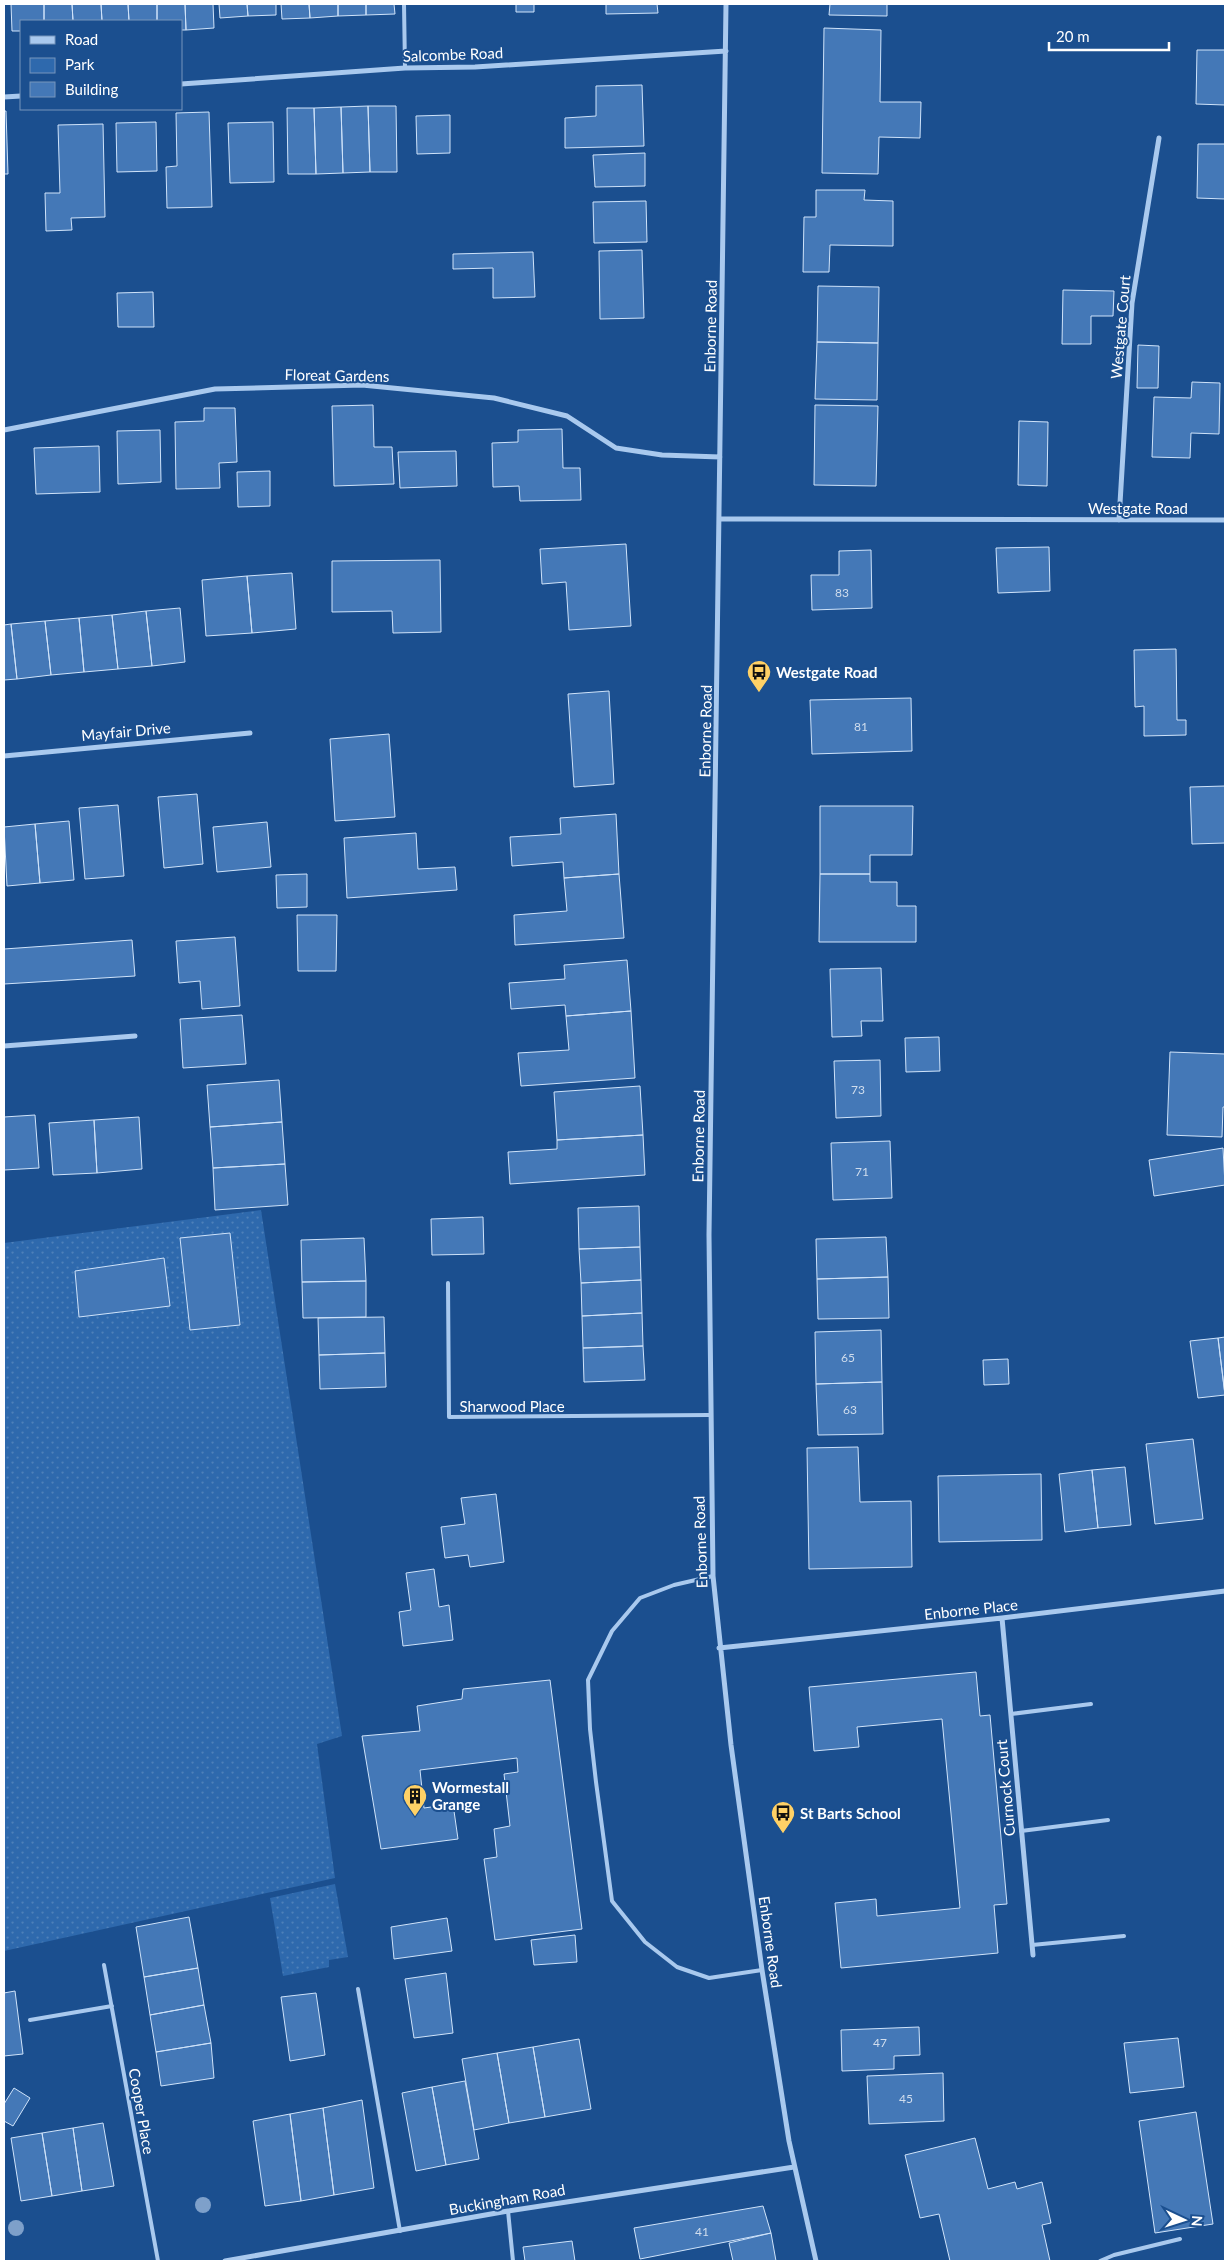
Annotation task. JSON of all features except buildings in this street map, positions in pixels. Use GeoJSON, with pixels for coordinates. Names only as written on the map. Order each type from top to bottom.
{"type":"FeatureCollection","features":[{"type":"Feature","properties":{"kind":"street","name":"Enborne Road"},"geometry":{"type":"LineString","coordinates":[[726,4],[709,1236],[709,1416],[713,1576],[719,1648],[762,1970],[794,2167],[816,2261]]}},
{"type":"Feature","properties":{"kind":"street","name":"Salcombe Road"},"geometry":{"type":"LineString","coordinates":[[182,84],[406,68],[475,67],[726,51]]}},
{"type":"Feature","properties":{"kind":"street"},"geometry":{"type":"LineString","coordinates":[[4,97],[20,96]]}},
{"type":"Feature","properties":{"kind":"street","name":"Westgate Court"},"geometry":{"type":"LineString","coordinates":[[1119,520],[1132,303],[1159,138]]}},
{"type":"Feature","properties":{"kind":"street","name":"Floreat Gardens"},"geometry":{"type":"LineString","coordinates":[[4,430],[215,389],[362,385],[494,398],[566,416],[616,448],[662,455],[720,456]]}},
{"type":"Feature","properties":{"kind":"street","name":"Westgate Road"},"geometry":{"type":"LineString","coordinates":[[720,519],[1225,520]]}},
{"type":"Feature","properties":{"kind":"street","name":"Mayfair Drive"},"geometry":{"type":"LineString","coordinates":[[4,756],[250,732]]}},
{"type":"Feature","properties":{"kind":"street"},"geometry":{"type":"LineString","coordinates":[[4,1046],[135,1036]]}},
{"type":"Feature","properties":{"kind":"street","name":"Enborne Place"},"geometry":{"type":"LineString","coordinates":[[719,1648],[1002,1618],[1225,1591]]}},
{"type":"Feature","properties":{"kind":"street","name":"Curnock Court"},"geometry":{"type":"LineString","coordinates":[[1002,1618],[1033,1955]]}},
{"type":"Feature","properties":{"kind":"street","name":"Buckingham Road"},"geometry":{"type":"LineString","coordinates":[[225,2261],[508,2211],[794,2167]]}},
{"type":"Feature","properties":{"kind":"lane"},"geometry":{"type":"LineString","coordinates":[[404,4],[406,68]]}},
{"type":"Feature","properties":{"kind":"lane","name":"Sharwood Place"},"geometry":{"type":"LineString","coordinates":[[448,1283],[449,1417],[709,1416]]}},
{"type":"Feature","properties":{"kind":"lane"},"geometry":{"type":"LineString","coordinates":[[713,1576],[674,1586],[640,1598],[612,1631],[588,1680],[590,1729],[595,1773],[612,1901],[645,1942],[678,1967],[710,1978],[762,1970]]}},
{"type":"Feature","properties":{"kind":"lane"},"geometry":{"type":"LineString","coordinates":[[1011,1714],[1091,1704]]}},
{"type":"Feature","properties":{"kind":"lane"},"geometry":{"type":"LineString","coordinates":[[1022,1831],[1108,1820]]}},
{"type":"Feature","properties":{"kind":"lane"},"geometry":{"type":"LineString","coordinates":[[1032,1945],[1124,1936]]}},
{"type":"Feature","properties":{"kind":"lane","name":"Cooper Place"},"geometry":{"type":"LineString","coordinates":[[104,1965],[158,2261]]}},
{"type":"Feature","properties":{"kind":"lane"},"geometry":{"type":"LineString","coordinates":[[358,1989],[400,2230]]}},
{"type":"Feature","properties":{"kind":"lane"},"geometry":{"type":"LineString","coordinates":[[30,2020],[112,2006]]}},
{"type":"Feature","properties":{"kind":"lane"},"geometry":{"type":"LineString","coordinates":[[508,2211],[513,2261]]}},
{"type":"Feature","properties":{"kind":"lane"},"geometry":{"type":"LineString","coordinates":[[1100,2261],[1114,2255],[1180,2240]]}},
{"type":"Feature","properties":{"kind":"green space"},"geometry":{"type":"Polygon","coordinates":[[[261,1210],[342,1736],[317,1744],[335,1878],[4,1951],[4,1243],[261,1210]]]}},
{"type":"Feature","properties":{"kind":"green space"},"geometry":{"type":"Polygon","coordinates":[[[335,1884],[348,1957],[329,1960],[329,1967],[283,1976],[270,1898],[335,1884]]]}},
{"type":"Feature","properties":{"kind":"place","name":"Westgate Road"},"geometry":{"type":"Point","coordinates":[759,693]}},
{"type":"Feature","properties":{"kind":"place","name":"Wormestall Grange"},"geometry":{"type":"Point","coordinates":[415,1817]}},
{"type":"Feature","properties":{"kind":"place","name":"St Barts School"},"geometry":{"type":"Point","coordinates":[783,1834]}}]}
